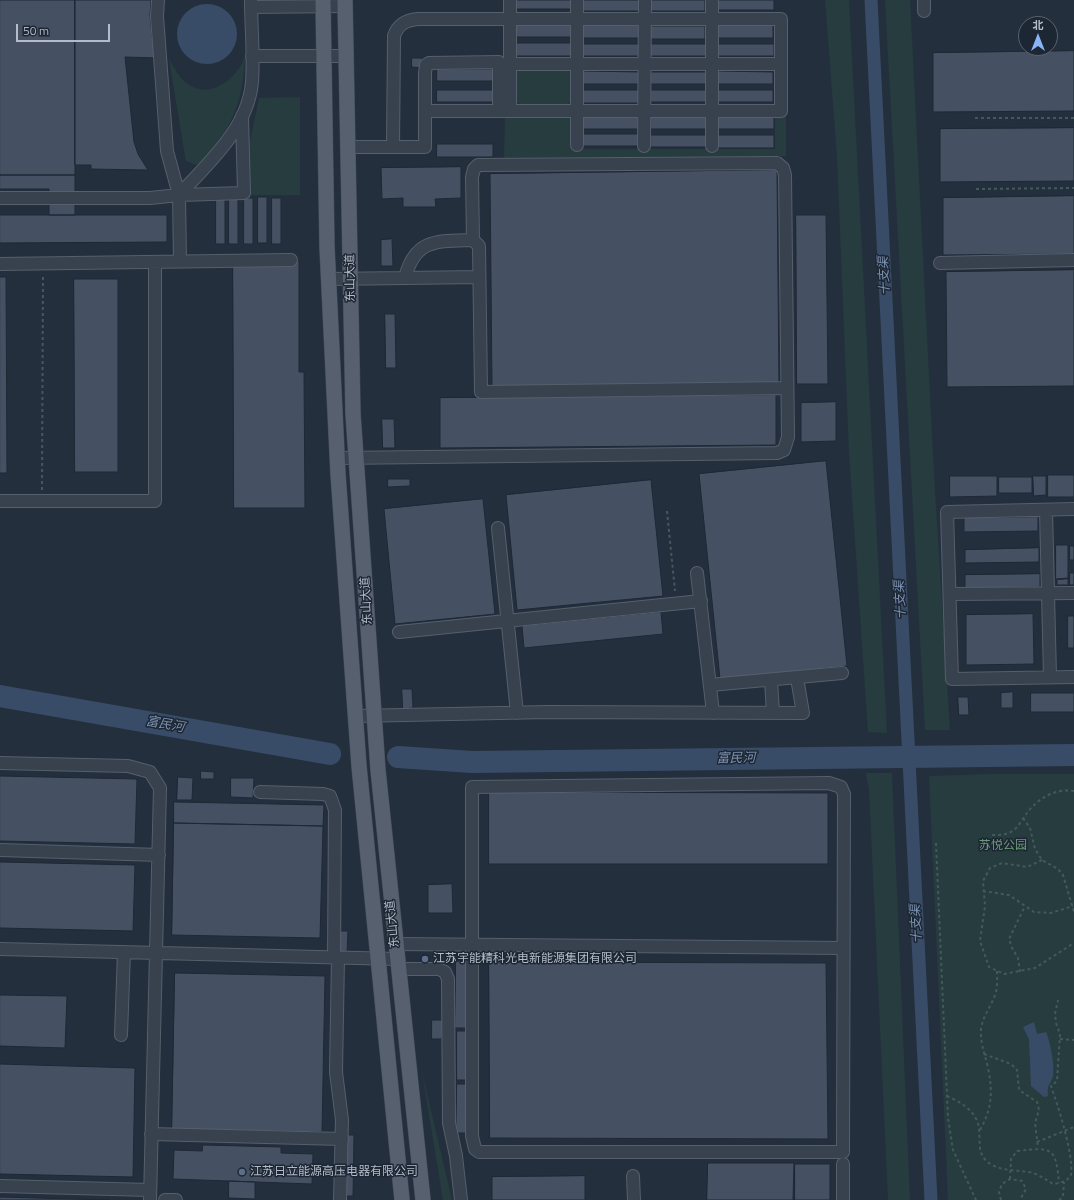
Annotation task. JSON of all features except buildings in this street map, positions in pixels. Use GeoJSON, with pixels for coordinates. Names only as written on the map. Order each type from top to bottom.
{"type":"FeatureCollection","features":[{"type":"Feature","properties":{"kind":"main road","name":"东山大道"},"geometry":{"type":"LineString","coordinates":[[323,3],[329,279],[338,458],[355,716],[402,1200]]}},
{"type":"Feature","properties":{"kind":"main road","name":"东山大道"},"geometry":{"type":"LineString","coordinates":[[345,3],[353,414],[374,715],[397,964],[423,1200]]}},
{"type":"Feature","properties":{"kind":"lane"},"geometry":{"type":"LineString","coordinates":[[158,0],[157,16],[167,151],[179,194],[180,261]]}},
{"type":"Feature","properties":{"kind":"lane"},"geometry":{"type":"LineString","coordinates":[[504,110],[510,64],[510,0]]}},
{"type":"Feature","properties":{"kind":"lane"},"geometry":{"type":"LineString","coordinates":[[577,0],[577,145]]}},
{"type":"Feature","properties":{"kind":"lane"},"geometry":{"type":"LineString","coordinates":[[644,146],[645,0]]}},
{"type":"Feature","properties":{"kind":"lane"},"geometry":{"type":"LineString","coordinates":[[712,0],[712,146]]}},
{"type":"Feature","properties":{"kind":"lane"},"geometry":{"type":"LineString","coordinates":[[179,194],[224,146],[242,116],[248,101],[252,82],[251,4],[345,3]]}},
{"type":"Feature","properties":{"kind":"lane"},"geometry":{"type":"LineString","coordinates":[[393,147],[394,36],[399,26],[411,19],[780,19],[781,110],[425,110]]}},
{"type":"Feature","properties":{"kind":"lane"},"geometry":{"type":"LineString","coordinates":[[252,56],[346,56]]}},
{"type":"Feature","properties":{"kind":"lane"},"geometry":{"type":"LineString","coordinates":[[348,147],[424,147],[425,69],[426,65],[435,62],[499,62],[504,110]]}},
{"type":"Feature","properties":{"kind":"lane"},"geometry":{"type":"LineString","coordinates":[[510,64],[781,64]]}},
{"type":"Feature","properties":{"kind":"lane"},"geometry":{"type":"LineString","coordinates":[[0,198],[150,198],[179,194],[244,193],[242,116]]}},
{"type":"Feature","properties":{"kind":"lane"},"geometry":{"type":"LineString","coordinates":[[338,458],[777,453],[784,450],[788,437],[783,168],[777,163],[478,165],[474,169],[472,177],[473,240],[479,246],[481,392],[787,388]]}},
{"type":"Feature","properties":{"kind":"lane"},"geometry":{"type":"LineString","coordinates":[[405,278],[408,264],[421,248],[445,241],[473,240]]}},
{"type":"Feature","properties":{"kind":"lane"},"geometry":{"type":"LineString","coordinates":[[0,264],[291,260]]}},
{"type":"Feature","properties":{"kind":"lane"},"geometry":{"type":"LineString","coordinates":[[940,263],[1074,260]]}},
{"type":"Feature","properties":{"kind":"lane"},"geometry":{"type":"LineString","coordinates":[[0,501],[155,501],[155,262]]}},
{"type":"Feature","properties":{"kind":"lane"},"geometry":{"type":"LineString","coordinates":[[329,279],[479,277]]}},
{"type":"Feature","properties":{"kind":"lane"},"geometry":{"type":"LineString","coordinates":[[1074,509],[947,512],[952,679],[1074,677]]}},
{"type":"Feature","properties":{"kind":"lane"},"geometry":{"type":"LineString","coordinates":[[1046,510],[1050,677]]}},
{"type":"Feature","properties":{"kind":"lane"},"geometry":{"type":"LineString","coordinates":[[498,528],[517,713]]}},
{"type":"Feature","properties":{"kind":"lane"},"geometry":{"type":"LineString","coordinates":[[697,572],[713,713]]}},
{"type":"Feature","properties":{"kind":"lane"},"geometry":{"type":"LineString","coordinates":[[950,594],[1074,593]]}},
{"type":"Feature","properties":{"kind":"lane"},"geometry":{"type":"LineString","coordinates":[[399,632],[701,601]]}},
{"type":"Feature","properties":{"kind":"lane"},"geometry":{"type":"LineString","coordinates":[[710,685],[842,673]]}},
{"type":"Feature","properties":{"kind":"lane"},"geometry":{"type":"LineString","coordinates":[[355,716],[517,713],[803,713],[797,678]]}},
{"type":"Feature","properties":{"kind":"lane"},"geometry":{"type":"LineString","coordinates":[[770,680],[773,713]]}},
{"type":"Feature","properties":{"kind":"lane"},"geometry":{"type":"LineString","coordinates":[[0,763],[128,766],[150,772],[160,788],[150,1195],[0,1186]]}},
{"type":"Feature","properties":{"kind":"lane"},"geometry":{"type":"LineString","coordinates":[[829,783],[841,787],[844,794],[843,1152],[480,1152],[475,1149],[472,1136],[473,962],[471,944],[472,788],[829,783]]}},
{"type":"Feature","properties":{"kind":"lane"},"geometry":{"type":"LineString","coordinates":[[260,792],[323,794],[330,796],[334,802],[336,810],[336,1072],[342,1120],[340,1200]]}},
{"type":"Feature","properties":{"kind":"lane"},"geometry":{"type":"LineString","coordinates":[[0,850],[159,855]]}},
{"type":"Feature","properties":{"kind":"lane"},"geometry":{"type":"LineString","coordinates":[[395,944],[843,948]]}},
{"type":"Feature","properties":{"kind":"lane"},"geometry":{"type":"LineString","coordinates":[[0,949],[379,959],[397,964],[439,969],[445,972],[448,978],[448,1123],[456,1156],[461,1200]]}},
{"type":"Feature","properties":{"kind":"lane"},"geometry":{"type":"LineString","coordinates":[[120,1035],[124,952]]}},
{"type":"Feature","properties":{"kind":"lane"},"geometry":{"type":"LineString","coordinates":[[152,1134],[342,1139]]}},
{"type":"Feature","properties":{"kind":"lane"},"geometry":{"type":"LineString","coordinates":[[843,1164],[843,1200]]}},
{"type":"Feature","properties":{"kind":"lane"},"geometry":{"type":"LineString","coordinates":[[633,1176],[634,1200]]}},
{"type":"Feature","properties":{"kind":"lane"},"geometry":{"type":"LineString","coordinates":[[165,1200],[176,1200]]}},
{"type":"Feature","properties":{"kind":"path"},"geometry":{"type":"LineString","coordinates":[[974,118],[1074,118]]}},
{"type":"Feature","properties":{"kind":"path"},"geometry":{"type":"LineString","coordinates":[[976,189],[1074,188]]}},
{"type":"Feature","properties":{"kind":"path"},"geometry":{"type":"LineString","coordinates":[[42,501],[43,263]]}},
{"type":"Feature","properties":{"kind":"path"},"geometry":{"type":"LineString","coordinates":[[667,511],[676,604]]}},
{"type":"Feature","properties":{"kind":"path"},"geometry":{"type":"LineString","coordinates":[[992,835],[1006,834],[1015,830],[1034,804],[1045,797],[1056,792],[1074,791]]}},
{"type":"Feature","properties":{"kind":"path"},"geometry":{"type":"LineString","coordinates":[[1024,818],[1030,828],[1034,849],[1042,860],[1058,869],[1063,875],[1074,912]]}},
{"type":"Feature","properties":{"kind":"path"},"geometry":{"type":"LineString","coordinates":[[936,844],[948,1118],[953,1150],[976,1200]]}},
{"type":"Feature","properties":{"kind":"path"},"geometry":{"type":"LineString","coordinates":[[1042,860],[1027,867],[1002,863],[990,868],[983,881],[985,906],[980,941],[989,966],[1004,974],[1035,968],[1074,943]]}},
{"type":"Feature","properties":{"kind":"path"},"geometry":{"type":"LineString","coordinates":[[983,891],[1009,895],[1034,912],[1051,913],[1073,906]]}},
{"type":"Feature","properties":{"kind":"path"},"geometry":{"type":"LineString","coordinates":[[1020,972],[1018,958],[1012,948],[1010,939],[1016,929],[1025,906]]}},
{"type":"Feature","properties":{"kind":"path"},"geometry":{"type":"LineString","coordinates":[[980,1131],[990,1112],[991,1097],[988,1068],[981,1041],[982,1020],[995,996],[997,987],[997,971]]}},
{"type":"Feature","properties":{"kind":"path"},"geometry":{"type":"LineString","coordinates":[[947,1096],[966,1107],[977,1120],[980,1131],[979,1148],[983,1157],[990,1163],[1000,1168],[1029,1172],[1053,1184],[1064,1182],[1071,1175],[1074,1165],[1071,1139],[1051,1086],[1057,1081],[1060,1039],[1056,1018],[1058,1000]]}},
{"type":"Feature","properties":{"kind":"path"},"geometry":{"type":"LineString","coordinates":[[1060,1039],[1074,1040]]}},
{"type":"Feature","properties":{"kind":"path"},"geometry":{"type":"LineString","coordinates":[[984,1054],[1011,1064],[1017,1070],[1020,1090],[1037,1102],[1039,1110],[1034,1123],[1038,1148]]}},
{"type":"Feature","properties":{"kind":"path"},"geometry":{"type":"LineString","coordinates":[[1038,1142],[1074,1127]]}},
{"type":"Feature","properties":{"kind":"path"},"geometry":{"type":"LineString","coordinates":[[1010,1178],[1009,1170],[1011,1159],[1017,1151],[1038,1148],[1048,1150],[1054,1155],[1059,1183]]}},
{"type":"Feature","properties":{"kind":"path"},"geometry":{"type":"LineString","coordinates":[[1001,1200],[999,1192],[1002,1184],[1010,1178]]}},
{"type":"Feature","properties":{"kind":"path"},"geometry":{"type":"LineString","coordinates":[[1010,1178],[1022,1181],[1026,1189],[1020,1200]]}},
{"type":"Feature","properties":{"kind":"path"},"geometry":{"type":"LineString","coordinates":[[1059,1200],[1063,1197],[1064,1182]]}},
{"type":"Feature","properties":{"kind":"green space"},"geometry":{"type":"Polygon","coordinates":[[[825,0],[849,0],[887,733],[868,732],[849,453],[837,157],[825,0]]]}},
{"type":"Feature","properties":{"kind":"green space"},"geometry":{"type":"Polygon","coordinates":[[[885,0],[910,0],[934,474],[950,730],[925,730],[885,0]]]}},
{"type":"Feature","properties":{"kind":"green space"},"geometry":{"type":"Polygon","coordinates":[[[246,51],[243,83],[240,96],[236,109],[223,135],[214,148],[199,164],[196,165],[186,161],[169,59],[185,82],[193,87],[210,89],[226,82],[233,76],[243,61],[246,51]]]}},
{"type":"Feature","properties":{"kind":"green space"},"geometry":{"type":"Polygon","coordinates":[[[565,69],[571,72],[572,100],[568,104],[520,104],[514,101],[515,72],[518,70],[565,69]]]}},
{"type":"Feature","properties":{"kind":"green space"},"geometry":{"type":"Polygon","coordinates":[[[300,97],[300,195],[248,195],[247,156],[259,98],[300,97]]]}},
{"type":"Feature","properties":{"kind":"green space"},"geometry":{"type":"Polygon","coordinates":[[[505,114],[567,115],[572,120],[573,149],[775,149],[775,116],[786,116],[786,156],[504,158],[505,114]]]}},
{"type":"Feature","properties":{"kind":"green space"},"geometry":{"type":"Polygon","coordinates":[[[866,773],[892,773],[910,1200],[888,1200],[869,790],[866,773]]]}},
{"type":"Feature","properties":{"kind":"green space","name":"苏悦公园"},"geometry":{"type":"Polygon","coordinates":[[[1074,774],[1074,1200],[948,1200],[929,776],[1074,774]]]}},
{"type":"Feature","properties":{"kind":"green space"},"geometry":{"type":"Polygon","coordinates":[[[422,1072],[452,1200],[443,1200],[422,1072]]]}},
{"type":"Feature","properties":{"kind":"water"},"geometry":{"type":"Polygon","coordinates":[[[207,4],[224,9],[232,17],[237,34],[232,51],[224,59],[207,64],[190,59],[182,51],[177,34],[182,17],[190,9],[207,4]]]}},
{"type":"Feature","properties":{"kind":"water"},"geometry":{"type":"Polygon","coordinates":[[[1034,1022],[1037,1034],[1046,1032],[1048,1036],[1053,1060],[1053,1076],[1048,1087],[1048,1096],[1044,1097],[1031,1086],[1029,1039],[1023,1027],[1034,1022]]]}},
{"type":"Feature","properties":{"kind":"waterway","name":"十支渠"},"geometry":{"type":"LineString","coordinates":[[871,0],[931,1200]]}},
{"type":"Feature","properties":{"kind":"waterway","name":"富民河"},"geometry":{"type":"LineString","coordinates":[[0,696],[330,754]]}},
{"type":"Feature","properties":{"kind":"waterway","name":"富民河"},"geometry":{"type":"LineString","coordinates":[[398,757],[472,762],[1074,755]]}},
{"type":"Feature","properties":{"kind":"place","name":"江苏宇能精科光电新能源集团有限公司"},"geometry":{"type":"Point","coordinates":[425,959]}},
{"type":"Feature","properties":{"kind":"place","name":"江苏日立能源高压电器有限公司"},"geometry":{"type":"Point","coordinates":[242,1172]}}]}
